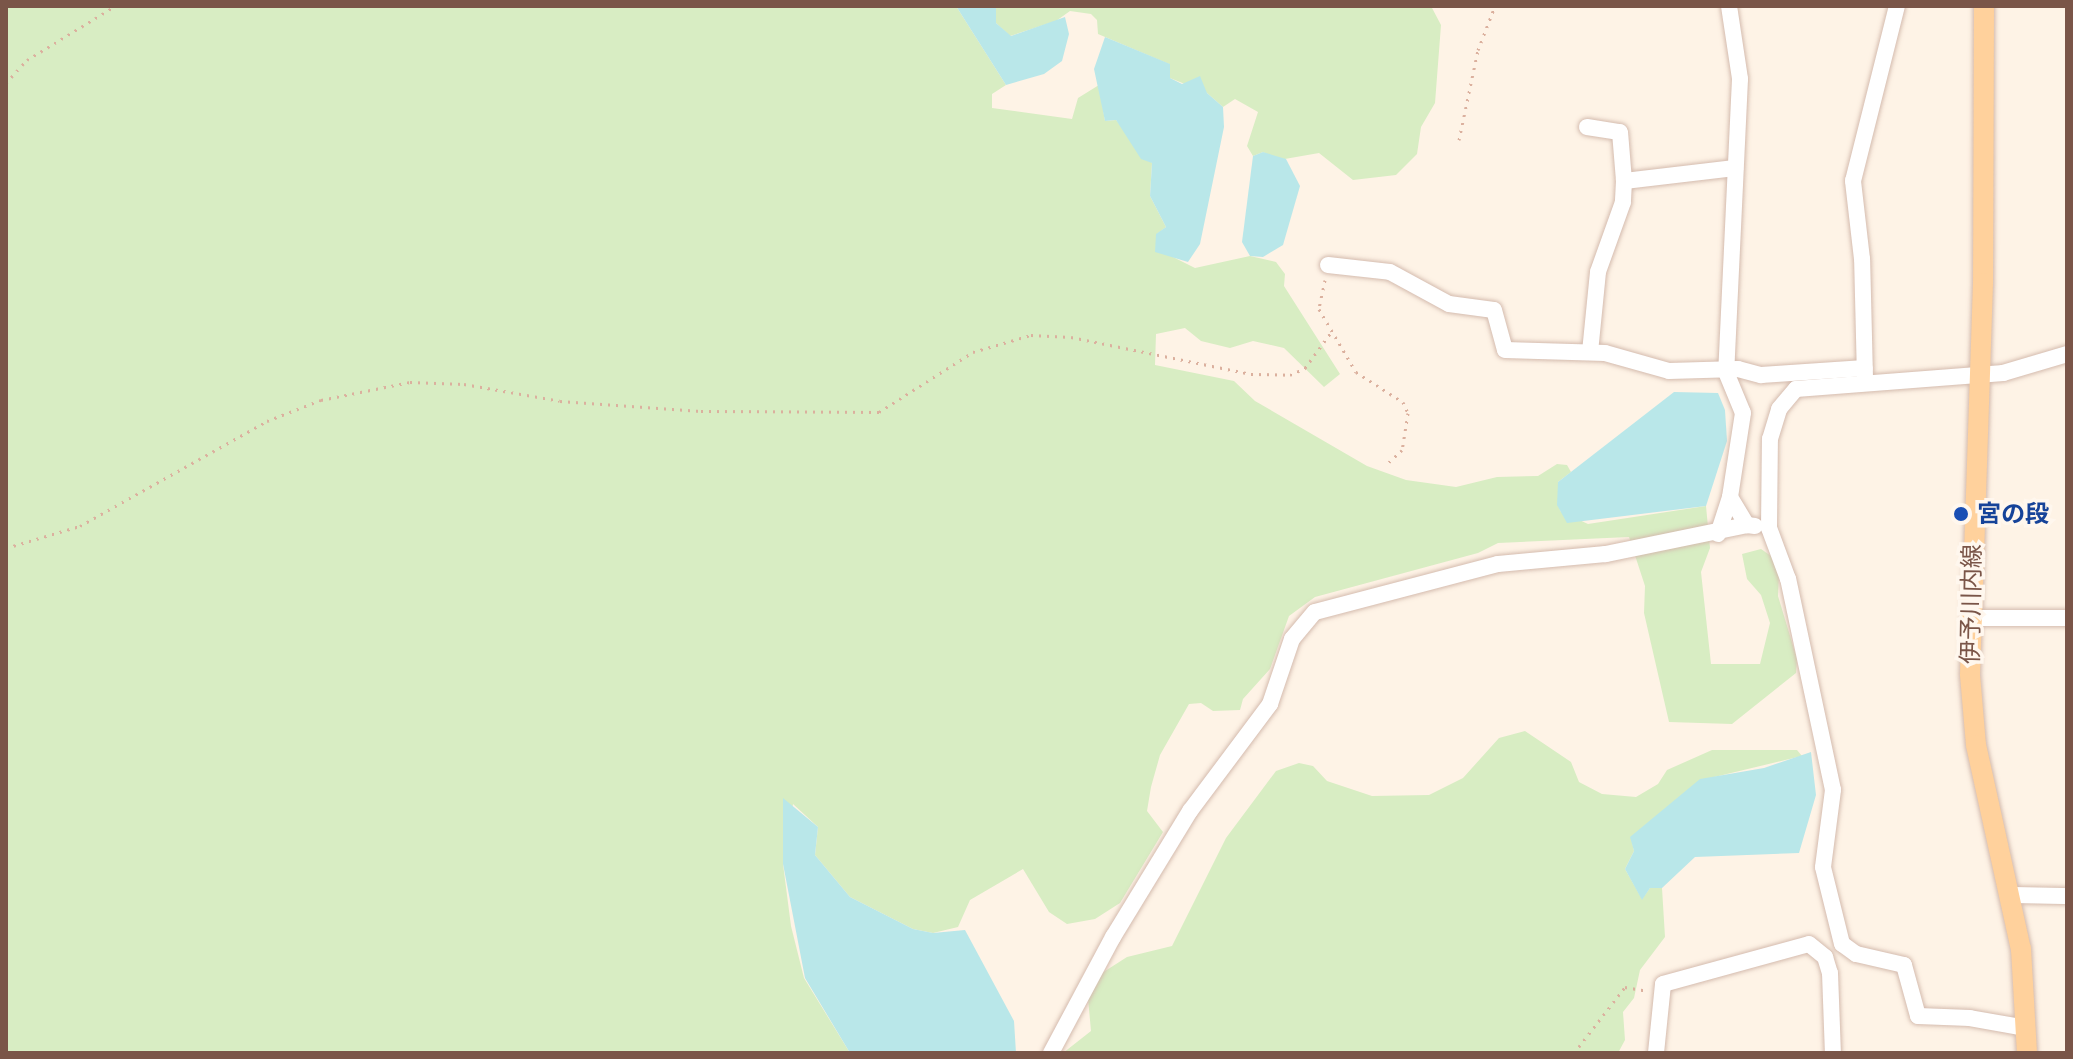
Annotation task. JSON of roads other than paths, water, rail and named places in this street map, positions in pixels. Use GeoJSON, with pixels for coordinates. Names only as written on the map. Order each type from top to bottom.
{"type":"FeatureCollection","features":[{"type":"Feature","properties":{"kind":"main road","name":"伊予川内線"},"geometry":{"type":"LineString","coordinates":[[1984,6],[1980,373],[1970,618],[1976,745],[2021,949],[2027,1053]]}},
{"type":"Feature","properties":{"kind":"street"},"geometry":{"type":"LineString","coordinates":[[1718,534],[1730,497],[1743,413],[1726,372],[1740,79],[1729,6]]}},
{"type":"Feature","properties":{"kind":"street"},"geometry":{"type":"LineString","coordinates":[[1865,374],[1862,259],[1853,181],[1897,6]]}},
{"type":"Feature","properties":{"kind":"street"},"geometry":{"type":"LineString","coordinates":[[1587,127],[1620,132],[1624,181],[1623,202],[1598,272],[1590,352]]}},
{"type":"Feature","properties":{"kind":"street"},"geometry":{"type":"LineString","coordinates":[[1624,181],[1735,168]]}},
{"type":"Feature","properties":{"kind":"street"},"geometry":{"type":"LineString","coordinates":[[1328,265],[1397,274],[1449,304],[1494,310],[1499,340],[1505,350],[1590,352],[1669,371],[1726,372],[1738,369],[1761,375],[2003,373],[2067,354]]}},
{"type":"Feature","properties":{"kind":"street"},"geometry":{"type":"LineString","coordinates":[[1865,374],[1796,389],[1787,396],[1770,439],[1769,528],[1788,579],[1833,790],[1823,867],[1842,944],[1856,954],[1904,965],[1918,1016],[1978,1019],[2026,1028]]}},
{"type":"Feature","properties":{"kind":"street"},"geometry":{"type":"LineString","coordinates":[[1730,497],[1747,525]]}},
{"type":"Feature","properties":{"kind":"street"},"geometry":{"type":"LineString","coordinates":[[1051,1053],[1113,937],[1190,811],[1270,704],[1292,639],[1315,612],[1498,564],[1579,558],[1718,534],[1747,525],[1769,528]]}},
{"type":"Feature","properties":{"kind":"street"},"geometry":{"type":"LineString","coordinates":[[1970,618],[2067,618]]}},
{"type":"Feature","properties":{"kind":"street"},"geometry":{"type":"LineString","coordinates":[[2010,895],[2067,896]]}},
{"type":"Feature","properties":{"kind":"street"},"geometry":{"type":"LineString","coordinates":[[1656,1053],[1658,993],[1681,975],[1723,970],[1809,944],[1825,957],[1830,973],[1833,1053]]}},
{"type":"Feature","properties":{"kind":"water"},"geometry":{"type":"Polygon","coordinates":[[[956,6],[996,6],[996,23],[1011,36],[1065,17],[1069,34],[1062,61],[1044,74],[1006,85],[956,6]]]}},
{"type":"Feature","properties":{"kind":"water"},"geometry":{"type":"Polygon","coordinates":[[[1105,37],[1170,64],[1170,78],[1182,84],[1200,76],[1207,93],[1223,107],[1224,127],[1200,244],[1188,262],[1155,252],[1156,234],[1166,227],[1150,196],[1152,163],[1141,159],[1116,120],[1105,121],[1094,69],[1105,37]]]}},
{"type":"Feature","properties":{"kind":"water"},"geometry":{"type":"Polygon","coordinates":[[[1263,152],[1286,159],[1300,186],[1283,245],[1263,257],[1250,256],[1242,242],[1253,156],[1263,152]]]}},
{"type":"Feature","properties":{"kind":"water"},"geometry":{"type":"Polygon","coordinates":[[[1674,392],[1718,393],[1725,410],[1727,441],[1706,506],[1567,523],[1557,505],[1558,482],[1674,392]]]}},
{"type":"Feature","properties":{"kind":"water"},"geometry":{"type":"Polygon","coordinates":[[[1811,752],[1816,795],[1799,853],[1695,857],[1662,888],[1650,888],[1642,900],[1625,869],[1634,851],[1630,837],[1700,779],[1764,768],[1811,752]]]}},
{"type":"Feature","properties":{"kind":"water"},"geometry":{"type":"Polygon","coordinates":[[[783,798],[818,827],[815,855],[850,897],[913,929],[933,933],[965,930],[1014,1021],[1016,1053],[850,1053],[805,978],[783,864],[783,798]]]}},
{"type":"Feature","properties":{"kind":"place","name":"宮の段"},"geometry":{"type":"Point","coordinates":[1961,514]}}]}
